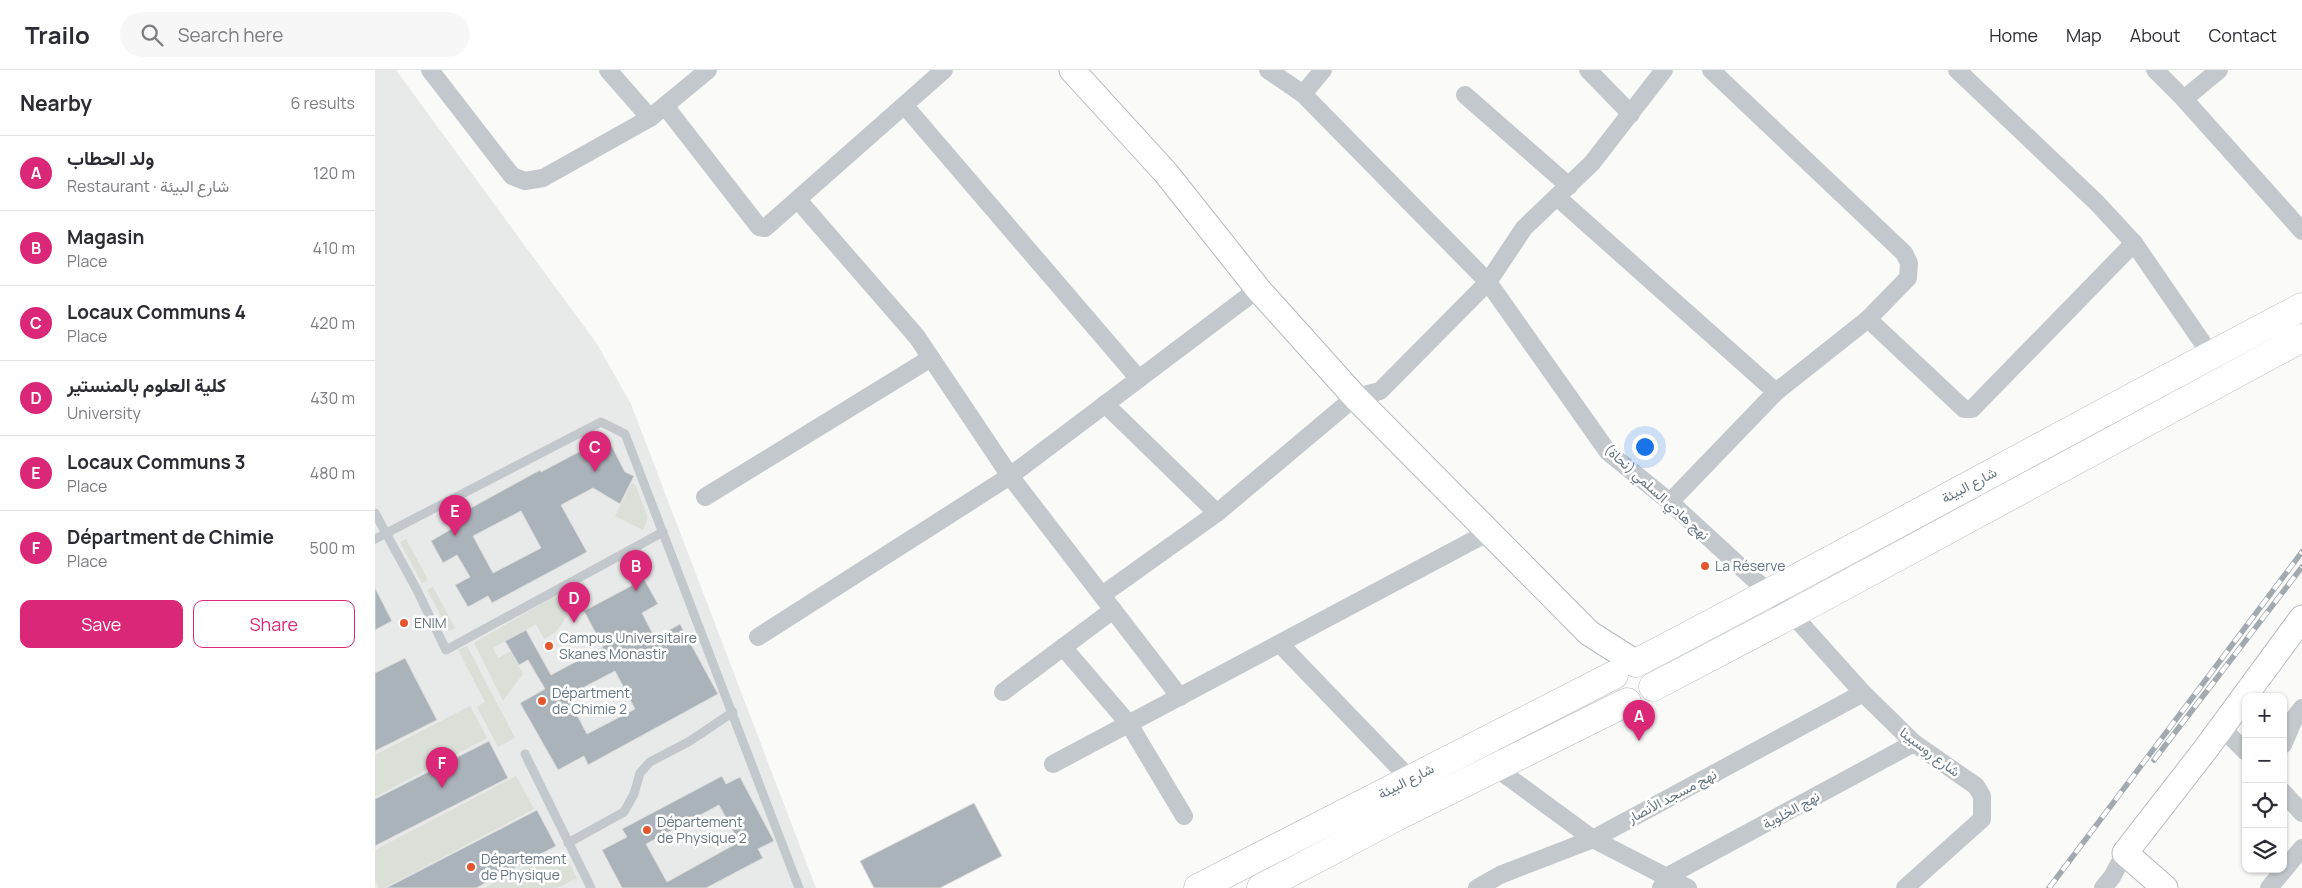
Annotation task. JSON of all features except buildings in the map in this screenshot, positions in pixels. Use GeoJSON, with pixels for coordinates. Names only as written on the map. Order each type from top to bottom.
{"type":"FeatureCollection","features":[{"type":"Feature","properties":{"kind":"main road","name":"شارع البيئة"},"geometry":{"type":"LineString","coordinates":[[1199,888],[1769,594],[2302,307]]}},
{"type":"Feature","properties":{"kind":"main road","name":"شارع البيئة"},"geometry":{"type":"LineString","coordinates":[[1261,888],[1627,702],[1641,702],[1653,687],[1792,614],[2302,338]]}},
{"type":"Feature","properties":{"kind":"main road"},"geometry":{"type":"LineString","coordinates":[[1627,702],[1621,700],[1613,688],[1625,669],[1642,665],[1651,674],[1653,687]]}},
{"type":"Feature","properties":{"kind":"street"},"geometry":{"type":"LineString","coordinates":[[430,70],[512,176],[525,182],[543,178],[650,118],[708,70]]}},
{"type":"Feature","properties":{"kind":"street"},"geometry":{"type":"LineString","coordinates":[[608,70],[650,118]]}},
{"type":"Feature","properties":{"kind":"street"},"geometry":{"type":"LineString","coordinates":[[665,106],[759,227],[765,228],[944,70]]}},
{"type":"Feature","properties":{"kind":"street"},"geometry":{"type":"LineString","coordinates":[[1072,70],[1166,173],[1258,289],[1355,397],[1625,669]]}},
{"type":"Feature","properties":{"kind":"street","name":"نهج هادي السلمي (نحاة)"},"geometry":{"type":"LineString","coordinates":[[1268,70],[1303,94],[1488,282],[1608,452],[1669,502],[1769,594]]}},
{"type":"Feature","properties":{"kind":"street"},"geometry":{"type":"LineString","coordinates":[[1303,94],[1323,70]]}},
{"type":"Feature","properties":{"kind":"street"},"geometry":{"type":"LineString","coordinates":[[1588,70],[1631,114]]}},
{"type":"Feature","properties":{"kind":"street"},"geometry":{"type":"LineString","coordinates":[[1102,595],[1217,513],[1355,397],[1380,391],[1488,282],[1524,228],[1592,163],[1664,70]]}},
{"type":"Feature","properties":{"kind":"street"},"geometry":{"type":"LineString","coordinates":[[1669,502],[1776,392],[1868,319],[1908,278],[1909,264],[1904,254],[1711,70]]}},
{"type":"Feature","properties":{"kind":"street"},"geometry":{"type":"LineString","coordinates":[[1957,70],[2097,203],[2134,244],[2211,355]]}},
{"type":"Feature","properties":{"kind":"street"},"geometry":{"type":"LineString","coordinates":[[2155,70],[2184,99],[2302,231]]}},
{"type":"Feature","properties":{"kind":"street"},"geometry":{"type":"LineString","coordinates":[[2184,99],[2219,70]]}},
{"type":"Feature","properties":{"kind":"street"},"geometry":{"type":"LineString","coordinates":[[1465,95],[1563,191],[1776,392]]}},
{"type":"Feature","properties":{"kind":"street"},"geometry":{"type":"LineString","coordinates":[[905,106],[1139,379]]}},
{"type":"Feature","properties":{"kind":"street"},"geometry":{"type":"LineString","coordinates":[[798,200],[917,337],[1010,476],[1180,697]]}},
{"type":"Feature","properties":{"kind":"street"},"geometry":{"type":"LineString","coordinates":[[1868,319],[1958,404],[1964,409],[1972,409],[2134,244]]}},
{"type":"Feature","properties":{"kind":"street"},"geometry":{"type":"LineString","coordinates":[[757,637],[1010,476],[1258,289]]}},
{"type":"Feature","properties":{"kind":"street"},"geometry":{"type":"LineString","coordinates":[[705,497],[931,358]]}},
{"type":"Feature","properties":{"kind":"street"},"geometry":{"type":"LineString","coordinates":[[1105,404],[1217,513]]}},
{"type":"Feature","properties":{"kind":"street"},"geometry":{"type":"LineString","coordinates":[[1053,764],[1489,532]]}},
{"type":"Feature","properties":{"kind":"street","name":"شارع روسبينا"},"geometry":{"type":"LineString","coordinates":[[1769,594],[1792,614],[1863,693],[1914,743],[1976,786],[1983,796],[1984,809],[1982,819],[1905,888]]}},
{"type":"Feature","properties":{"kind":"street"},"geometry":{"type":"LineString","coordinates":[[1003,692],[1113,610]]}},
{"type":"Feature","properties":{"kind":"street"},"geometry":{"type":"LineString","coordinates":[[2103,888],[2125,853],[2300,626]]}},
{"type":"Feature","properties":{"kind":"street"},"geometry":{"type":"LineString","coordinates":[[1280,644],[1410,780]]}},
{"type":"Feature","properties":{"kind":"street"},"geometry":{"type":"LineString","coordinates":[[1063,647],[1129,724],[1184,816]]}},
{"type":"Feature","properties":{"kind":"street","name":"نهج مسجد الأنصار"},"geometry":{"type":"LineString","coordinates":[[1477,888],[1500,875],[1593,839],[1863,693]]}},
{"type":"Feature","properties":{"kind":"street"},"geometry":{"type":"LineString","coordinates":[[2286,738],[2295,717],[2302,708]]}},
{"type":"Feature","properties":{"kind":"street"},"geometry":{"type":"LineString","coordinates":[[2221,727],[2242,748]]}},
{"type":"Feature","properties":{"kind":"street","name":"نهج الخلوية"},"geometry":{"type":"LineString","coordinates":[[1664,882],[1914,743]]}},
{"type":"Feature","properties":{"kind":"street"},"geometry":{"type":"LineString","coordinates":[[1496,768],[1593,839],[1664,882],[1689,888]]}},
{"type":"Feature","properties":{"kind":"street"},"geometry":{"type":"LineString","coordinates":[[2287,796],[2302,813]]}},
{"type":"Feature","properties":{"kind":"street"},"geometry":{"type":"LineString","coordinates":[[2269,888],[2302,848]]}},
{"type":"Feature","properties":{"kind":"street"},"geometry":{"type":"LineString","coordinates":[[2125,853],[2165,888]]}},
{"type":"Feature","properties":{"kind":"lane"},"geometry":{"type":"LineString","coordinates":[[375,539],[601,422],[625,434],[799,888]]}},
{"type":"Feature","properties":{"kind":"lane"},"geometry":{"type":"LineString","coordinates":[[375,513],[447,650],[663,532]]}},
{"type":"Feature","properties":{"kind":"lane"},"geometry":{"type":"LineString","coordinates":[[568,843],[624,812],[634,794],[640,773],[650,762],[691,740],[733,712]]}},
{"type":"Feature","properties":{"kind":"lane"},"geometry":{"type":"LineString","coordinates":[[525,754],[591,888]]}},
{"type":"Feature","properties":{"kind":"shaded area","name":"Campus Universitaire Skanes Monastir"},"geometry":{"type":"Polygon","coordinates":[[[375,70],[396,70],[597,344],[631,404],[816,888],[375,888],[375,70]]]}},
{"type":"Feature","properties":{"kind":"shaded area"},"geometry":{"type":"Polygon","coordinates":[[[632,483],[636,486],[647,516],[643,530],[615,516],[632,483]]]}},
{"type":"Feature","properties":{"kind":"shaded area"},"geometry":{"type":"Polygon","coordinates":[[[406,539],[428,580],[422,583],[400,542],[406,539]]]}},
{"type":"Feature","properties":{"kind":"shaded area"},"geometry":{"type":"Polygon","coordinates":[[[582,580],[587,588],[556,632],[544,639],[536,624],[493,648],[498,658],[511,651],[523,674],[503,701],[474,643],[582,580]]]}},
{"type":"Feature","properties":{"kind":"shaded area"},"geometry":{"type":"Polygon","coordinates":[[[433,587],[455,628],[449,631],[427,590],[433,587]]]}},
{"type":"Feature","properties":{"kind":"shaded area"},"geometry":{"type":"Polygon","coordinates":[[[467,646],[515,738],[498,747],[477,707],[485,702],[458,650],[467,646]]]}},
{"type":"Feature","properties":{"kind":"shaded area"},"geometry":{"type":"Polygon","coordinates":[[[470,706],[487,738],[375,797],[375,755],[470,706]]]}},
{"type":"Feature","properties":{"kind":"shaded area"},"geometry":{"type":"Polygon","coordinates":[[[516,776],[534,809],[384,888],[379,888],[375,880],[375,850],[516,776]]]}},
{"type":"Feature","properties":{"kind":"shaded area"},"geometry":{"type":"Polygon","coordinates":[[[564,853],[577,878],[557,888],[484,888],[547,855],[550,861],[564,853]]]}},
{"type":"Feature","properties":{"kind":"railway"},"geometry":{"type":"LineString","coordinates":[[2049,888],[2302,552]]}},
{"type":"Feature","properties":{"kind":"railway"},"geometry":{"type":"LineString","coordinates":[[2154,760],[2302,567]]}},
{"type":"Feature","properties":{"kind":"place","name":"Locaux Communs 4"},"geometry":{"type":"Point","coordinates":[595,472]}},
{"type":"Feature","properties":{"kind":"place","name":"Locaux Communs 3"},"geometry":{"type":"Point","coordinates":[455,536]}},
{"type":"Feature","properties":{"kind":"place","name":"La Réserve"},"geometry":{"type":"Point","coordinates":[1705,566]}},
{"type":"Feature","properties":{"kind":"place","name":"Magasin"},"geometry":{"type":"Point","coordinates":[636,591]}},
{"type":"Feature","properties":{"kind":"place","name":"ENIM"},"geometry":{"type":"Point","coordinates":[404,623]}},
{"type":"Feature","properties":{"kind":"place","name":"كلية العلوم بالمنستير"},"geometry":{"type":"Point","coordinates":[574,623]}},
{"type":"Feature","properties":{"kind":"place","name":"Campus Universitaire Skanes Monastir"},"geometry":{"type":"Point","coordinates":[549,646]}},
{"type":"Feature","properties":{"kind":"place","name":"Départment de Chimie 2"},"geometry":{"type":"Point","coordinates":[542,701]}},
{"type":"Feature","properties":{"kind":"place","name":"ولد الحطاب"},"geometry":{"type":"Point","coordinates":[1639,741]}},
{"type":"Feature","properties":{"kind":"place","name":"Départment de Chimie"},"geometry":{"type":"Point","coordinates":[442,788]}},
{"type":"Feature","properties":{"kind":"place","name":"Département de Physique 2"},"geometry":{"type":"Point","coordinates":[647,830]}},
{"type":"Feature","properties":{"kind":"place","name":"Département de Physique"},"geometry":{"type":"Point","coordinates":[471,867]}}]}
